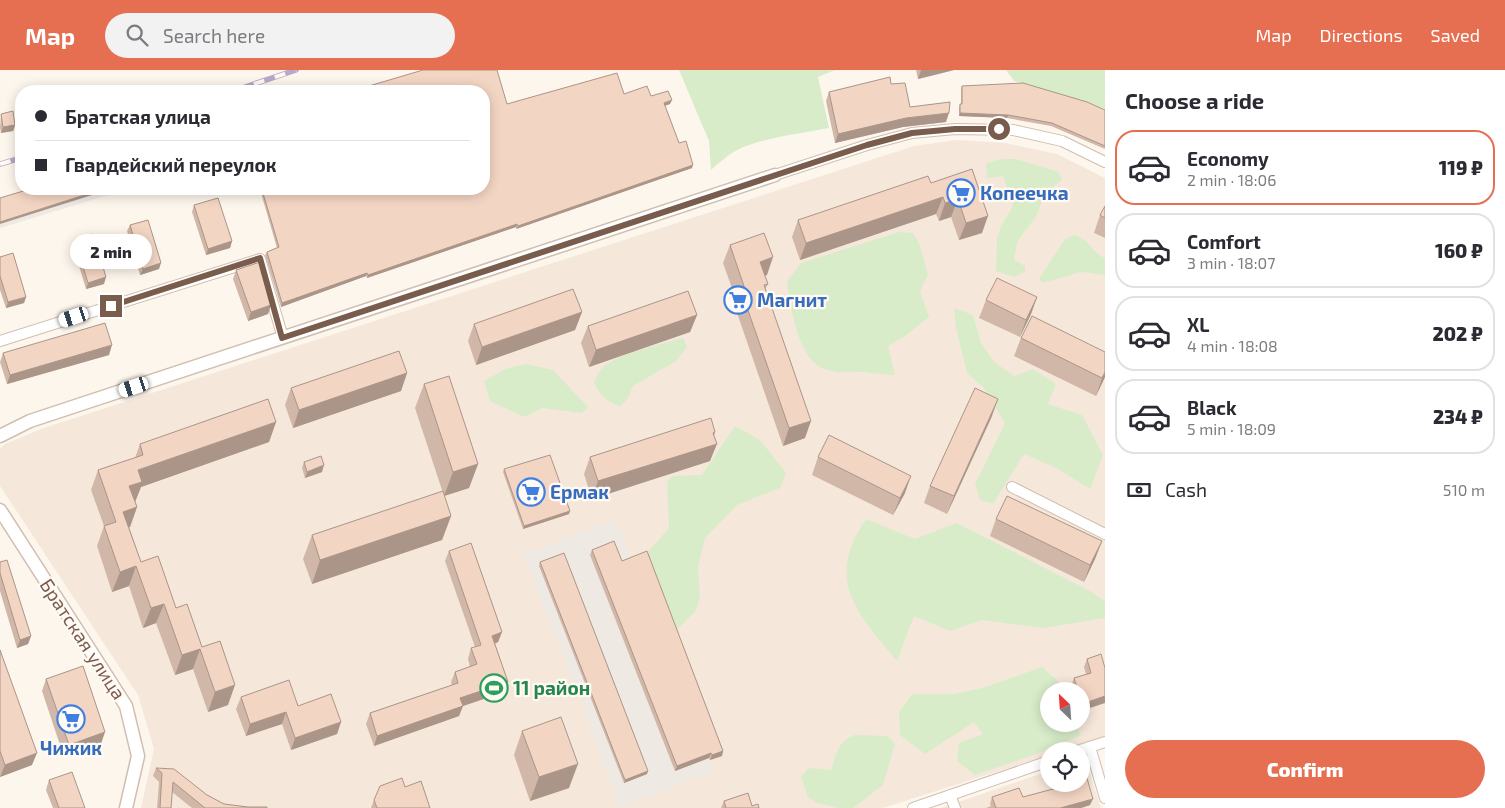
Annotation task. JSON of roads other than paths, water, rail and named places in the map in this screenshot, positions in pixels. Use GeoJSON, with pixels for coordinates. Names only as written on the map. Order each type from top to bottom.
{"type":"FeatureCollection","features":[{"type":"Feature","properties":{"kind":"street"},"geometry":{"type":"LineString","coordinates":[[0,436],[30,421],[775,175],[867,145],[912,133],[955,129],[1013,130],[1062,141],[1105,162]]}},
{"type":"Feature","properties":{"kind":"street"},"geometry":{"type":"LineString","coordinates":[[0,341],[260,258],[282,338]]}},
{"type":"Feature","properties":{"kind":"street"},"geometry":{"type":"LineString","coordinates":[[1012,487],[1105,534]]}},
{"type":"Feature","properties":{"kind":"street","name":"Братская улица"},"geometry":{"type":"LineString","coordinates":[[0,510],[126,706],[138,756],[126,808]]}},
{"type":"Feature","properties":{"kind":"street"},"geometry":{"type":"LineString","coordinates":[[1105,742],[1090,747],[1105,798]]}},
{"type":"Feature","properties":{"kind":"street"},"geometry":{"type":"LineString","coordinates":[[913,808],[1040,764]]}},
{"type":"Feature","properties":{"kind":"street"},"geometry":{"type":"LineString","coordinates":[[950,795],[955,808]]}},
{"type":"Feature","properties":{"kind":"railway"},"geometry":{"type":"LineString","coordinates":[[251,85],[296,70]]}},
{"type":"Feature","properties":{"kind":"railway"},"geometry":{"type":"LineString","coordinates":[[0,164],[15,160]]}},
{"type":"Feature","properties":{"kind":"place","name":"Копеечка"},"geometry":{"type":"Point","coordinates":[961,193]}},
{"type":"Feature","properties":{"kind":"place","name":"Магнит"},"geometry":{"type":"Point","coordinates":[738,300]}},
{"type":"Feature","properties":{"kind":"place","name":"Ермак"},"geometry":{"type":"Point","coordinates":[531,492]}},
{"type":"Feature","properties":{"kind":"place","name":"11 район"},"geometry":{"type":"Point","coordinates":[494,688]}},
{"type":"Feature","properties":{"kind":"place","name":"Чижик"},"geometry":{"type":"Point","coordinates":[71,719]}}]}
